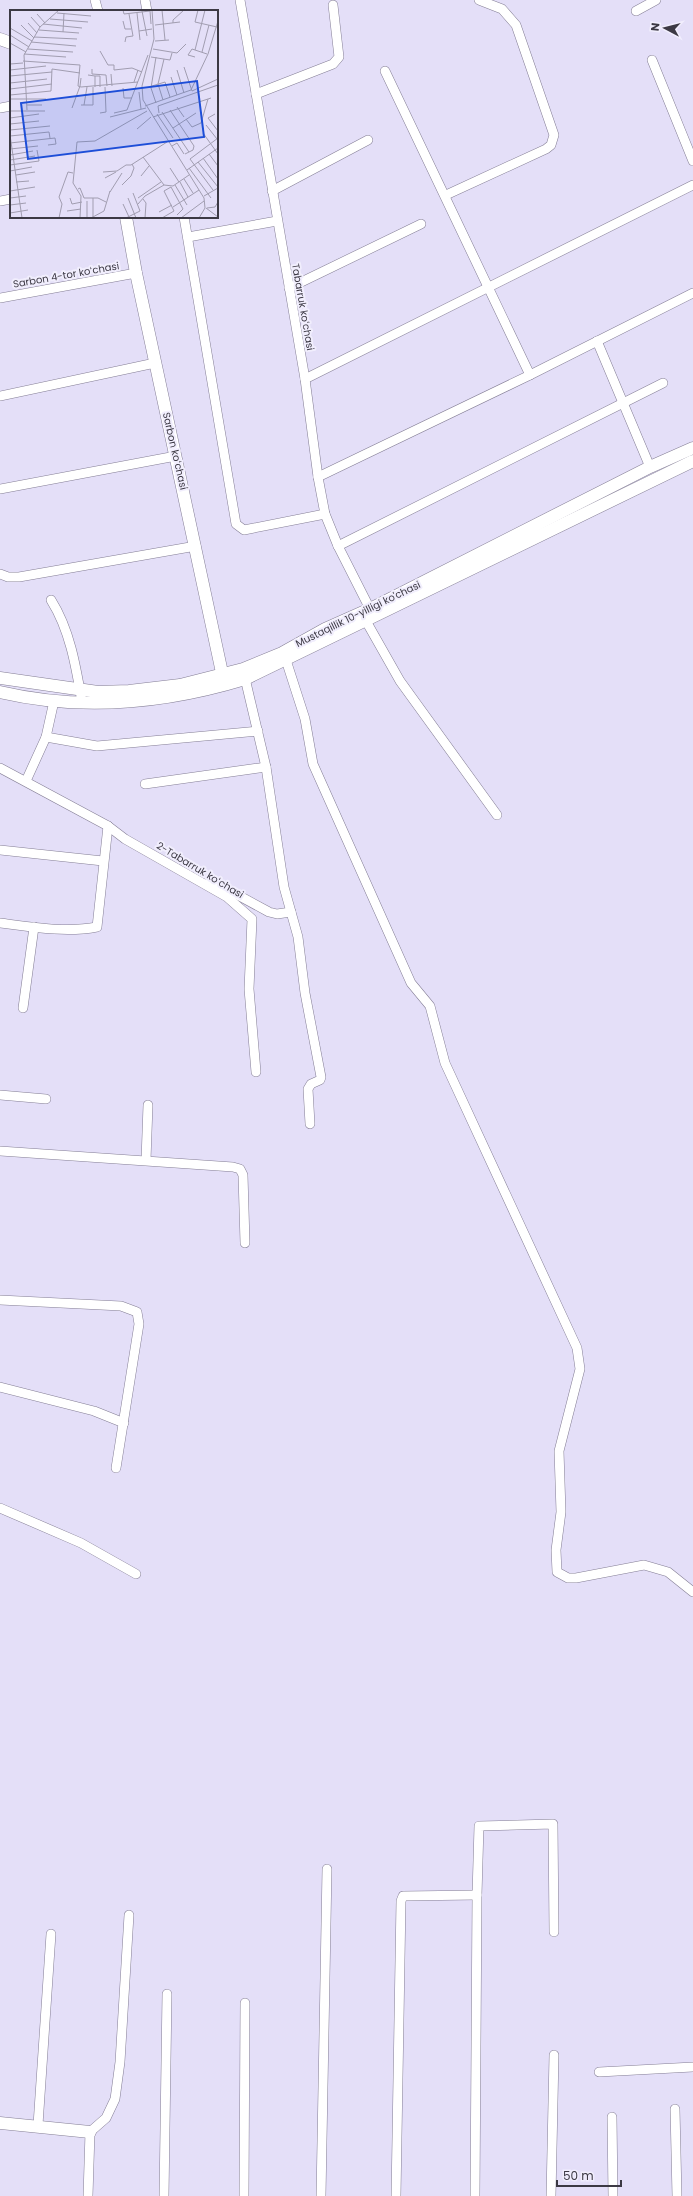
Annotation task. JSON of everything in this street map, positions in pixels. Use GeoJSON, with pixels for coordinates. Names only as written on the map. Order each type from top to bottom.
{"type":"FeatureCollection","features":[{"type":"Feature","properties":{"kind":"main road"},"geometry":{"type":"LineString","coordinates":[[0,39],[10,44]]}},
{"type":"Feature","properties":{"kind":"main road","name":"Sarbon koʻchasi"},"geometry":{"type":"LineString","coordinates":[[126,218],[155,363],[224,680]]}},
{"type":"Feature","properties":{"kind":"main road","name":"Mustaqillik 10-yilligi ko'chasi"},"geometry":{"type":"LineString","coordinates":[[244,674],[325,629],[370,609],[650,466],[693,448]]}},
{"type":"Feature","properties":{"kind":"main road","name":"Mustaqillik 10-yilligi ko'chasi"},"geometry":{"type":"LineString","coordinates":[[0,678],[118,703],[149,700],[244,674],[286,660],[693,460]]}},
{"type":"Feature","properties":{"kind":"main road","name":"Mustaqillik 10-yilligi ko'chasi"},"geometry":{"type":"LineString","coordinates":[[0,692],[54,701],[81,696]]}},
{"type":"Feature","properties":{"kind":"main road"},"geometry":{"type":"LineString","coordinates":[[0,2123],[38,2125],[90,2132]]}},
{"type":"Feature","properties":{"kind":"street"},"geometry":{"type":"LineString","coordinates":[[95,0],[98,10]]}},
{"type":"Feature","properties":{"kind":"street"},"geometry":{"type":"LineString","coordinates":[[145,0],[147,10]]}},
{"type":"Feature","properties":{"kind":"street","name":"Tabarruk koʻchasi"},"geometry":{"type":"LineString","coordinates":[[240,0],[305,379],[318,477],[325,514],[338,546],[370,609]]}},
{"type":"Feature","properties":{"kind":"street"},"geometry":{"type":"LineString","coordinates":[[446,195],[546,149],[551,145],[554,135],[516,25],[502,9],[479,0]]}},
{"type":"Feature","properties":{"kind":"street"},"geometry":{"type":"LineString","coordinates":[[636,11],[656,0]]}},
{"type":"Feature","properties":{"kind":"street"},"geometry":{"type":"LineString","coordinates":[[256,94],[337,61],[339,57],[333,5]]}},
{"type":"Feature","properties":{"kind":"street"},"geometry":{"type":"LineString","coordinates":[[652,60],[693,161]]}},
{"type":"Feature","properties":{"kind":"street"},"geometry":{"type":"LineString","coordinates":[[385,71],[446,195],[488,289],[530,375]]}},
{"type":"Feature","properties":{"kind":"street"},"geometry":{"type":"LineString","coordinates":[[0,108],[10,106]]}},
{"type":"Feature","properties":{"kind":"street"},"geometry":{"type":"LineString","coordinates":[[272,191],[368,140]]}},
{"type":"Feature","properties":{"kind":"street"},"geometry":{"type":"LineString","coordinates":[[305,379],[488,289],[693,185]]}},
{"type":"Feature","properties":{"kind":"street"},"geometry":{"type":"LineString","coordinates":[[0,201],[10,199]]}},
{"type":"Feature","properties":{"kind":"street"},"geometry":{"type":"LineString","coordinates":[[184,218],[236,524],[244,530],[325,514]]}},
{"type":"Feature","properties":{"kind":"street"},"geometry":{"type":"LineString","coordinates":[[188,237],[277,221]]}},
{"type":"Feature","properties":{"kind":"street"},"geometry":{"type":"LineString","coordinates":[[289,288],[421,224]]}},
{"type":"Feature","properties":{"kind":"street","name":"Sarbon 4-tor koʻchasi"},"geometry":{"type":"LineString","coordinates":[[0,298],[136,273]]}},
{"type":"Feature","properties":{"kind":"street"},"geometry":{"type":"LineString","coordinates":[[318,477],[530,375],[693,293]]}},
{"type":"Feature","properties":{"kind":"street"},"geometry":{"type":"LineString","coordinates":[[597,341],[622,404],[650,466]]}},
{"type":"Feature","properties":{"kind":"street"},"geometry":{"type":"LineString","coordinates":[[0,396],[155,363]]}},
{"type":"Feature","properties":{"kind":"street"},"geometry":{"type":"LineString","coordinates":[[338,546],[663,384]]}},
{"type":"Feature","properties":{"kind":"street"},"geometry":{"type":"LineString","coordinates":[[0,489],[176,456]]}},
{"type":"Feature","properties":{"kind":"street"},"geometry":{"type":"LineString","coordinates":[[0,574],[8,577],[19,577],[196,546]]}},
{"type":"Feature","properties":{"kind":"street"},"geometry":{"type":"LineString","coordinates":[[51,600],[61,615],[73,655],[81,696]]}},
{"type":"Feature","properties":{"kind":"street"},"geometry":{"type":"LineString","coordinates":[[366,621],[400,681],[498,815]]}},
{"type":"Feature","properties":{"kind":"street"},"geometry":{"type":"LineString","coordinates":[[286,660],[305,719],[313,764],[412,983],[430,1006],[445,1063],[577,1348],[580,1369],[559,1451],[561,1512],[556,1550],[557,1572],[568,1578],[576,1578],[644,1565],[668,1572],[693,1592]]}},
{"type":"Feature","properties":{"kind":"street"},"geometry":{"type":"LineString","coordinates":[[244,674],[266,767],[284,887],[298,937],[305,993],[321,1077],[320,1080],[311,1084],[308,1089],[310,1124]]}},
{"type":"Feature","properties":{"kind":"street"},"geometry":{"type":"LineString","coordinates":[[26,781],[46,737],[54,701]]}},
{"type":"Feature","properties":{"kind":"street"},"geometry":{"type":"LineString","coordinates":[[46,737],[97,746],[258,731]]}},
{"type":"Feature","properties":{"kind":"street"},"geometry":{"type":"LineString","coordinates":[[145,784],[266,767]]}},
{"type":"Feature","properties":{"kind":"street","name":"2-Tabarruk koʻchasi"},"geometry":{"type":"LineString","coordinates":[[0,768],[26,781],[70,807],[108,826],[125,839],[227,897],[252,919],[250,989],[256,1072]]}},
{"type":"Feature","properties":{"kind":"street"},"geometry":{"type":"LineString","coordinates":[[0,923],[71,929],[97,927],[108,826]]}},
{"type":"Feature","properties":{"kind":"street","name":"2-Tabarruk koʻchasi"},"geometry":{"type":"LineString","coordinates":[[125,839],[130,837],[135,839],[269,912],[277,914],[291,912]]}},
{"type":"Feature","properties":{"kind":"street"},"geometry":{"type":"LineString","coordinates":[[0,850],[103,861]]}},
{"type":"Feature","properties":{"kind":"street"},"geometry":{"type":"LineString","coordinates":[[23,1008],[34,927]]}},
{"type":"Feature","properties":{"kind":"street"},"geometry":{"type":"LineString","coordinates":[[0,1095],[46,1099]]}},
{"type":"Feature","properties":{"kind":"street"},"geometry":{"type":"LineString","coordinates":[[146,1160],[148,1105]]}},
{"type":"Feature","properties":{"kind":"street"},"geometry":{"type":"LineString","coordinates":[[0,1151],[146,1160],[233,1167],[240,1169],[243,1175],[245,1243]]}},
{"type":"Feature","properties":{"kind":"street"},"geometry":{"type":"LineString","coordinates":[[0,1300],[121,1306],[137,1312],[139,1324],[116,1468]]}},
{"type":"Feature","properties":{"kind":"street"},"geometry":{"type":"LineString","coordinates":[[0,1387],[94,1411],[124,1423]]}},
{"type":"Feature","properties":{"kind":"street"},"geometry":{"type":"LineString","coordinates":[[0,1508],[81,1543],[136,1574]]}},
{"type":"Feature","properties":{"kind":"street"},"geometry":{"type":"LineString","coordinates":[[475,2196],[477,1895],[479,1826],[553,1824],[554,1932]]}},
{"type":"Feature","properties":{"kind":"street"},"geometry":{"type":"LineString","coordinates":[[321,2196],[327,1869]]}},
{"type":"Feature","properties":{"kind":"street"},"geometry":{"type":"LineString","coordinates":[[396,2196],[401,1901],[403,1896],[414,1895],[477,1895]]}},
{"type":"Feature","properties":{"kind":"street"},"geometry":{"type":"LineString","coordinates":[[88,2196],[90,2132],[106,2118],[115,2099],[120,2062],[128,1915]]}},
{"type":"Feature","properties":{"kind":"street"},"geometry":{"type":"LineString","coordinates":[[38,2125],[51,1934]]}},
{"type":"Feature","properties":{"kind":"street"},"geometry":{"type":"LineString","coordinates":[[164,2196],[166,1994]]}},
{"type":"Feature","properties":{"kind":"street"},"geometry":{"type":"LineString","coordinates":[[244,2196],[245,2003]]}},
{"type":"Feature","properties":{"kind":"street"},"geometry":{"type":"LineString","coordinates":[[551,2196],[554,2055]]}},
{"type":"Feature","properties":{"kind":"street"},"geometry":{"type":"LineString","coordinates":[[599,2072],[693,2067]]}},
{"type":"Feature","properties":{"kind":"street"},"geometry":{"type":"LineString","coordinates":[[675,2109],[676,2196]]}},
{"type":"Feature","properties":{"kind":"street"},"geometry":{"type":"LineString","coordinates":[[612,2117],[613,2196]]}}]}
